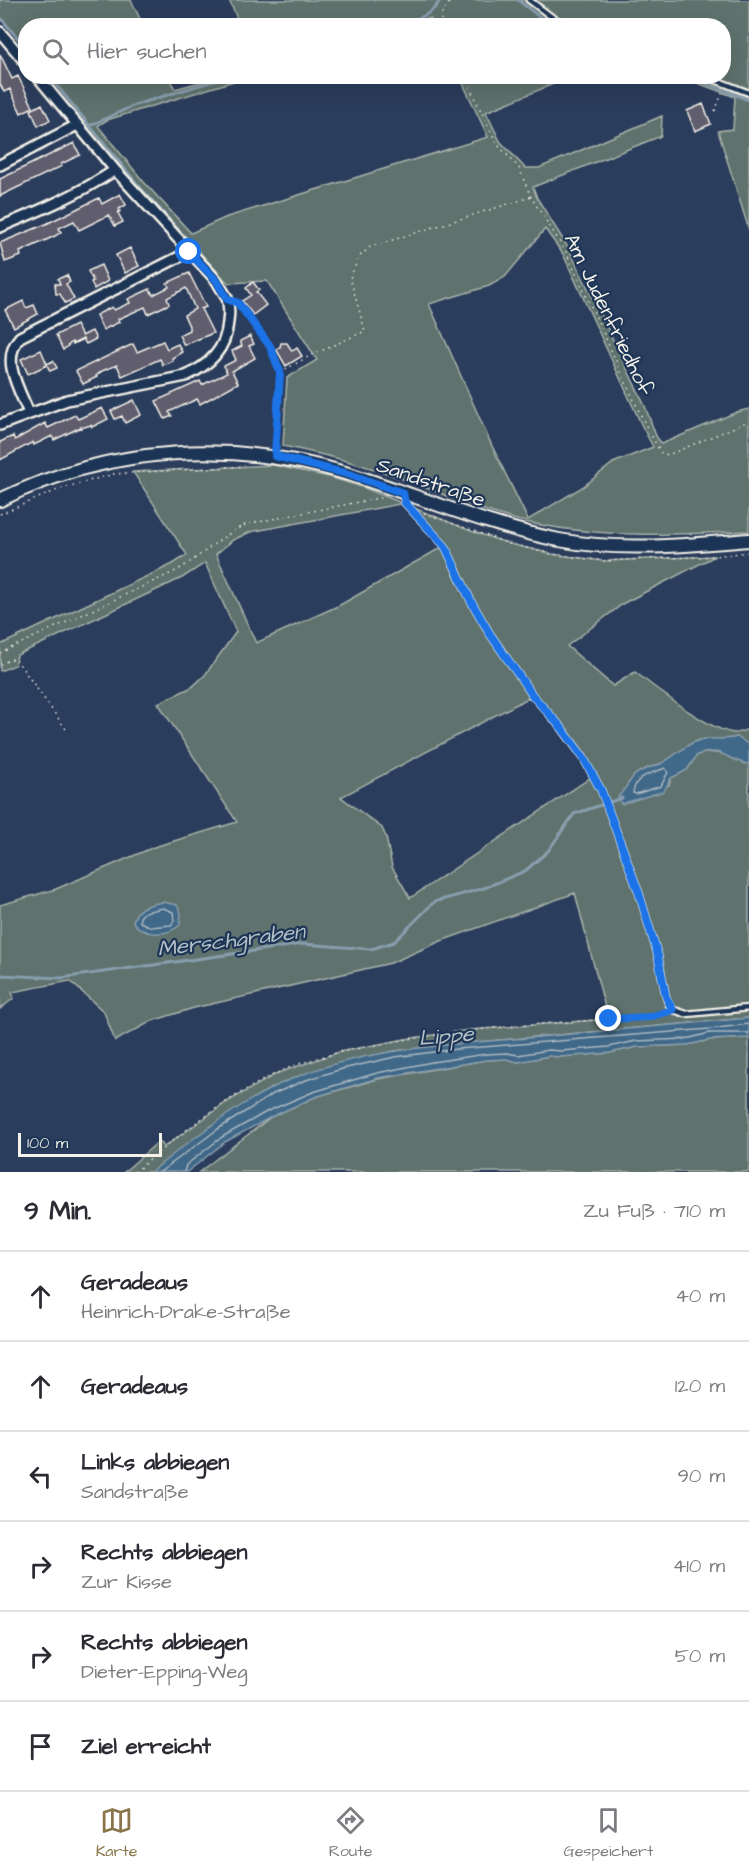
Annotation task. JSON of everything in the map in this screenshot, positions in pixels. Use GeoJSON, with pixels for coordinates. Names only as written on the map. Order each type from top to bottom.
{"type":"FeatureCollection","features":[{"type":"Feature","properties":{"kind":"main road","name":"Sandstraße"},"geometry":{"type":"LineString","coordinates":[[0,500],[55,476],[119,460],[206,451],[275,456],[352,475],[404,498],[562,541],[603,546],[644,546],[749,540]]}},
{"type":"Feature","properties":{"kind":"street"},"geometry":{"type":"LineString","coordinates":[[0,32],[18,53]]}},
{"type":"Feature","properties":{"kind":"street"},"geometry":{"type":"LineString","coordinates":[[0,425],[77,398],[186,376],[202,368],[215,356],[227,331],[227,299],[217,281],[115,170],[44,84]]}},
{"type":"Feature","properties":{"kind":"street"},"geometry":{"type":"LineString","coordinates":[[0,165],[77,125]]}},
{"type":"Feature","properties":{"kind":"street"},"geometry":{"type":"LineString","coordinates":[[0,227],[52,205],[98,182],[115,170]]}},
{"type":"Feature","properties":{"kind":"street"},"geometry":{"type":"LineString","coordinates":[[29,413],[9,367],[9,352],[14,343],[20,337],[189,252]]}},
{"type":"Feature","properties":{"kind":"lane"},"geometry":{"type":"LineString","coordinates":[[528,0],[553,18]]}},
{"type":"Feature","properties":{"kind":"lane"},"geometry":{"type":"LineString","coordinates":[[726,84],[749,93]]}},
{"type":"Feature","properties":{"kind":"lane"},"geometry":{"type":"LineString","coordinates":[[404,498],[445,546],[471,601],[490,634],[533,696],[561,727],[583,757],[601,790],[639,893],[658,956],[666,997],[673,1010],[693,1014],[749,1008]]}},
{"type":"Feature","properties":{"kind":"path"},"geometry":{"type":"LineString","coordinates":[[441,18],[451,0]]}},
{"type":"Feature","properties":{"kind":"path","name":"Am Judenfriedhof"},"geometry":{"type":"LineString","coordinates":[[468,84],[497,144],[519,168],[531,197],[566,252],[645,424],[661,453],[668,455],[749,421]]}},
{"type":"Feature","properties":{"kind":"path"},"geometry":{"type":"LineString","coordinates":[[715,111],[721,94]]}},
{"type":"Feature","properties":{"kind":"path"},"geometry":{"type":"LineString","coordinates":[[280,372],[365,331],[350,278],[364,251],[370,247],[531,197]]}},
{"type":"Feature","properties":{"kind":"path"},"geometry":{"type":"LineString","coordinates":[[227,299],[238,303],[270,346],[280,372],[275,456]]}},
{"type":"Feature","properties":{"kind":"path"},"geometry":{"type":"LineString","coordinates":[[0,514],[60,489],[114,474],[249,466]]}},
{"type":"Feature","properties":{"kind":"path"},"geometry":{"type":"LineString","coordinates":[[0,653],[176,571],[229,532],[247,524],[388,497]]}},
{"type":"Feature","properties":{"kind":"path"},"geometry":{"type":"LineString","coordinates":[[404,498],[427,514],[510,544]]}},
{"type":"Feature","properties":{"kind":"path"},"geometry":{"type":"LineString","coordinates":[[715,556],[749,552]]}},
{"type":"Feature","properties":{"kind":"path"},"geometry":{"type":"LineString","coordinates":[[0,664],[15,658],[68,732]]}},
{"type":"Feature","properties":{"kind":"path"},"geometry":{"type":"LineString","coordinates":[[135,1172],[164,1147],[227,1102],[278,1073],[339,1052],[405,1039],[470,1030],[649,1017],[673,1010]]}},
{"type":"Feature","properties":{"kind":"green space"},"geometry":{"type":"Polygon","coordinates":[[[0,0],[131,0],[140,18],[18,18],[18,39],[0,17],[0,0]]]}},
{"type":"Feature","properties":{"kind":"green space"},"geometry":{"type":"Polygon","coordinates":[[[229,0],[749,0],[749,230],[718,131],[733,129],[735,97],[700,84],[731,84],[731,18],[237,18],[229,0]]]}},
{"type":"Feature","properties":{"kind":"green space"},"geometry":{"type":"Polygon","coordinates":[[[55,84],[172,84],[175,89],[192,84],[224,84],[107,120],[98,126],[143,181],[191,233],[227,217],[488,137],[463,84],[553,84],[486,112],[500,141],[525,168],[539,168],[662,116],[661,136],[533,187],[537,198],[569,249],[661,444],[749,409],[749,531],[615,533],[588,532],[535,524],[483,509],[369,467],[283,446],[287,378],[317,360],[267,281],[228,283],[138,185],[55,84]],[[545,229],[505,277],[489,286],[429,304],[492,446],[528,520],[584,486],[613,463],[653,447],[563,254],[545,229]]]}},
{"type":"Feature","properties":{"kind":"green space"},"geometry":{"type":"Polygon","coordinates":[[[273,465],[329,477],[403,503],[250,532],[233,540],[216,554],[256,643],[340,605],[444,546],[407,505],[471,531],[510,544],[552,554],[603,561],[715,556],[624,603],[567,646],[613,686],[635,672],[684,708],[724,731],[735,733],[749,729],[749,745],[737,737],[695,742],[665,761],[638,773],[619,797],[622,804],[669,785],[671,778],[687,770],[697,755],[703,753],[721,754],[744,764],[749,763],[749,1018],[456,1044],[394,1051],[340,1064],[270,1089],[214,1124],[151,1172],[124,1172],[159,1141],[164,1147],[227,1102],[278,1073],[339,1052],[405,1039],[470,1030],[608,1019],[575,893],[441,941],[391,963],[194,1008],[152,1021],[115,1041],[104,1012],[70,981],[12,992],[14,998],[0,1009],[0,905],[56,889],[154,847],[237,822],[158,703],[192,687],[205,675],[236,632],[205,563],[182,578],[17,655],[15,665],[0,671],[0,645],[173,564],[187,555],[133,472],[273,465]],[[532,696],[341,797],[382,828],[392,867],[410,898],[593,776],[561,727],[532,696]]]}},
{"type":"Feature","properties":{"kind":"green space"},"geometry":{"type":"Polygon","coordinates":[[[749,1038],[749,1172],[199,1172],[271,1117],[315,1097],[378,1079],[486,1060],[507,1059],[518,1062],[549,1056],[610,1053],[637,1047],[687,1045],[710,1040],[749,1038]]]}},
{"type":"Feature","properties":{"kind":"water"},"geometry":{"type":"Polygon","coordinates":[[[737,737],[749,745],[749,764],[741,763],[720,753],[706,752],[697,755],[687,770],[671,778],[664,791],[621,804],[618,797],[633,777],[641,771],[665,761],[695,742],[737,737]]]}},
{"type":"Feature","properties":{"kind":"water"},"geometry":{"type":"Polygon","coordinates":[[[163,902],[177,905],[181,913],[180,925],[162,933],[149,932],[137,927],[133,922],[137,912],[148,905],[163,902]]]}},
{"type":"Feature","properties":{"kind":"water"},"geometry":{"type":"Polygon","coordinates":[[[749,1018],[749,1038],[710,1040],[687,1045],[637,1047],[610,1053],[549,1056],[518,1062],[506,1059],[486,1060],[378,1078],[315,1097],[271,1117],[225,1142],[187,1172],[151,1172],[179,1149],[254,1098],[299,1076],[330,1065],[396,1051],[429,1047],[749,1018]]]}},
{"type":"Feature","properties":{"kind":"building"},"geometry":{"type":"Polygon","coordinates":[[[0,54],[12,79],[18,76],[18,84],[22,84],[33,107],[21,113],[10,89],[4,92],[0,84],[0,54]]]}},
{"type":"Feature","properties":{"kind":"building"},"geometry":{"type":"Polygon","coordinates":[[[42,104],[50,120],[38,126],[31,110],[42,104]]]}},
{"type":"Feature","properties":{"kind":"building"},"geometry":{"type":"Polygon","coordinates":[[[703,104],[711,124],[695,131],[687,111],[703,104]]]}},
{"type":"Feature","properties":{"kind":"building"},"geometry":{"type":"Polygon","coordinates":[[[74,143],[80,155],[0,196],[0,179],[74,143]]]}},
{"type":"Feature","properties":{"kind":"building"},"geometry":{"type":"Polygon","coordinates":[[[120,194],[126,205],[119,209],[118,213],[123,222],[115,226],[109,215],[79,230],[74,221],[59,228],[61,232],[55,236],[20,252],[21,256],[5,262],[0,243],[99,198],[102,204],[120,194]]]}},
{"type":"Feature","properties":{"kind":"building"},"geometry":{"type":"Polygon","coordinates":[[[130,248],[139,266],[125,273],[116,255],[130,248]]]}},
{"type":"Feature","properties":{"kind":"building"},"geometry":{"type":"Polygon","coordinates":[[[101,265],[108,281],[94,289],[88,271],[101,265]]]}},
{"type":"Feature","properties":{"kind":"building"},"geometry":{"type":"Polygon","coordinates":[[[189,273],[206,307],[201,309],[213,333],[184,345],[179,335],[189,330],[189,326],[184,315],[195,309],[186,288],[167,298],[169,304],[148,314],[145,307],[118,319],[119,322],[103,330],[96,315],[112,307],[114,310],[130,303],[128,299],[150,289],[153,295],[169,287],[167,283],[189,273]]]}},
{"type":"Feature","properties":{"kind":"building"},"geometry":{"type":"Polygon","coordinates":[[[67,275],[70,282],[66,284],[74,299],[65,303],[60,294],[56,294],[55,284],[60,284],[58,279],[67,275]]]}},
{"type":"Feature","properties":{"kind":"building"},"geometry":{"type":"Polygon","coordinates":[[[253,282],[259,290],[256,292],[266,305],[253,315],[242,301],[251,295],[246,288],[253,282]]]}},
{"type":"Feature","properties":{"kind":"building"},"geometry":{"type":"Polygon","coordinates":[[[23,301],[26,308],[34,305],[38,314],[14,327],[5,310],[23,301]]]}},
{"type":"Feature","properties":{"kind":"building"},"geometry":{"type":"Polygon","coordinates":[[[76,325],[82,336],[92,331],[96,339],[86,344],[83,339],[73,344],[72,342],[63,350],[56,335],[76,325]]]}},
{"type":"Feature","properties":{"kind":"building"},"geometry":{"type":"Polygon","coordinates":[[[250,336],[254,344],[249,346],[255,358],[232,371],[238,383],[200,404],[197,399],[169,412],[172,416],[165,419],[156,401],[200,381],[202,385],[227,373],[224,366],[236,360],[232,351],[242,346],[240,341],[250,336]]]}},
{"type":"Feature","properties":{"kind":"building"},"geometry":{"type":"Polygon","coordinates":[[[163,341],[167,349],[178,344],[182,352],[172,358],[173,361],[163,365],[160,359],[122,376],[117,365],[102,371],[97,377],[83,384],[76,371],[133,344],[137,352],[163,341]]]}},
{"type":"Feature","properties":{"kind":"building"},"geometry":{"type":"Polygon","coordinates":[[[281,343],[287,343],[292,351],[297,348],[302,356],[286,366],[276,349],[281,343]]]}},
{"type":"Feature","properties":{"kind":"building"},"geometry":{"type":"Polygon","coordinates":[[[41,350],[47,364],[53,361],[57,368],[50,371],[47,365],[28,374],[21,359],[41,350]]]}},
{"type":"Feature","properties":{"kind":"building"},"geometry":{"type":"Polygon","coordinates":[[[134,400],[141,415],[125,423],[122,416],[115,419],[111,411],[134,400]]]}},
{"type":"Feature","properties":{"kind":"building"},"geometry":{"type":"Polygon","coordinates":[[[102,408],[108,419],[92,427],[91,425],[81,427],[54,440],[52,436],[34,445],[33,442],[0,460],[0,442],[13,436],[15,440],[45,423],[48,428],[75,415],[78,419],[102,408]]]}},
{"type":"Feature","properties":{"kind":"waterway"},"geometry":{"type":"LineString","coordinates":[[419,18],[432,11],[440,0]]}},
{"type":"Feature","properties":{"kind":"waterway"},"geometry":{"type":"LineString","coordinates":[[518,0],[541,18]]}},
{"type":"Feature","properties":{"kind":"waterway"},"geometry":{"type":"LineString","coordinates":[[0,17],[18,38]]}},
{"type":"Feature","properties":{"kind":"waterway"},"geometry":{"type":"LineString","coordinates":[[56,84],[138,185],[185,237]]}},
{"type":"Feature","properties":{"kind":"waterway"},"geometry":{"type":"LineString","coordinates":[[89,126],[135,105],[203,84]]}},
{"type":"Feature","properties":{"kind":"waterway"},"geometry":{"type":"LineString","coordinates":[[708,84],[749,100]]}},
{"type":"Feature","properties":{"kind":"waterway","name":"Merschgraben"},"geometry":{"type":"LineString","coordinates":[[0,975],[61,978],[303,944],[371,949],[394,942],[434,902],[484,888],[525,871],[548,851],[574,814],[622,798]]}},
{"type":"Feature","properties":{"kind":"route"},"geometry":{"type":"LineString","coordinates":[[189,252],[217,281],[227,299],[238,303],[270,346],[280,372],[275,456],[352,475],[403,493],[405,503],[445,546],[471,601],[490,634],[533,696],[561,727],[583,757],[601,790],[639,893],[658,956],[666,997],[673,1010],[649,1017],[609,1019]]}},
{"type":"Feature","properties":{"kind":"water label","name":"Lippe"},"geometry":{"type":"Point","coordinates":[446,1035]}}]}
